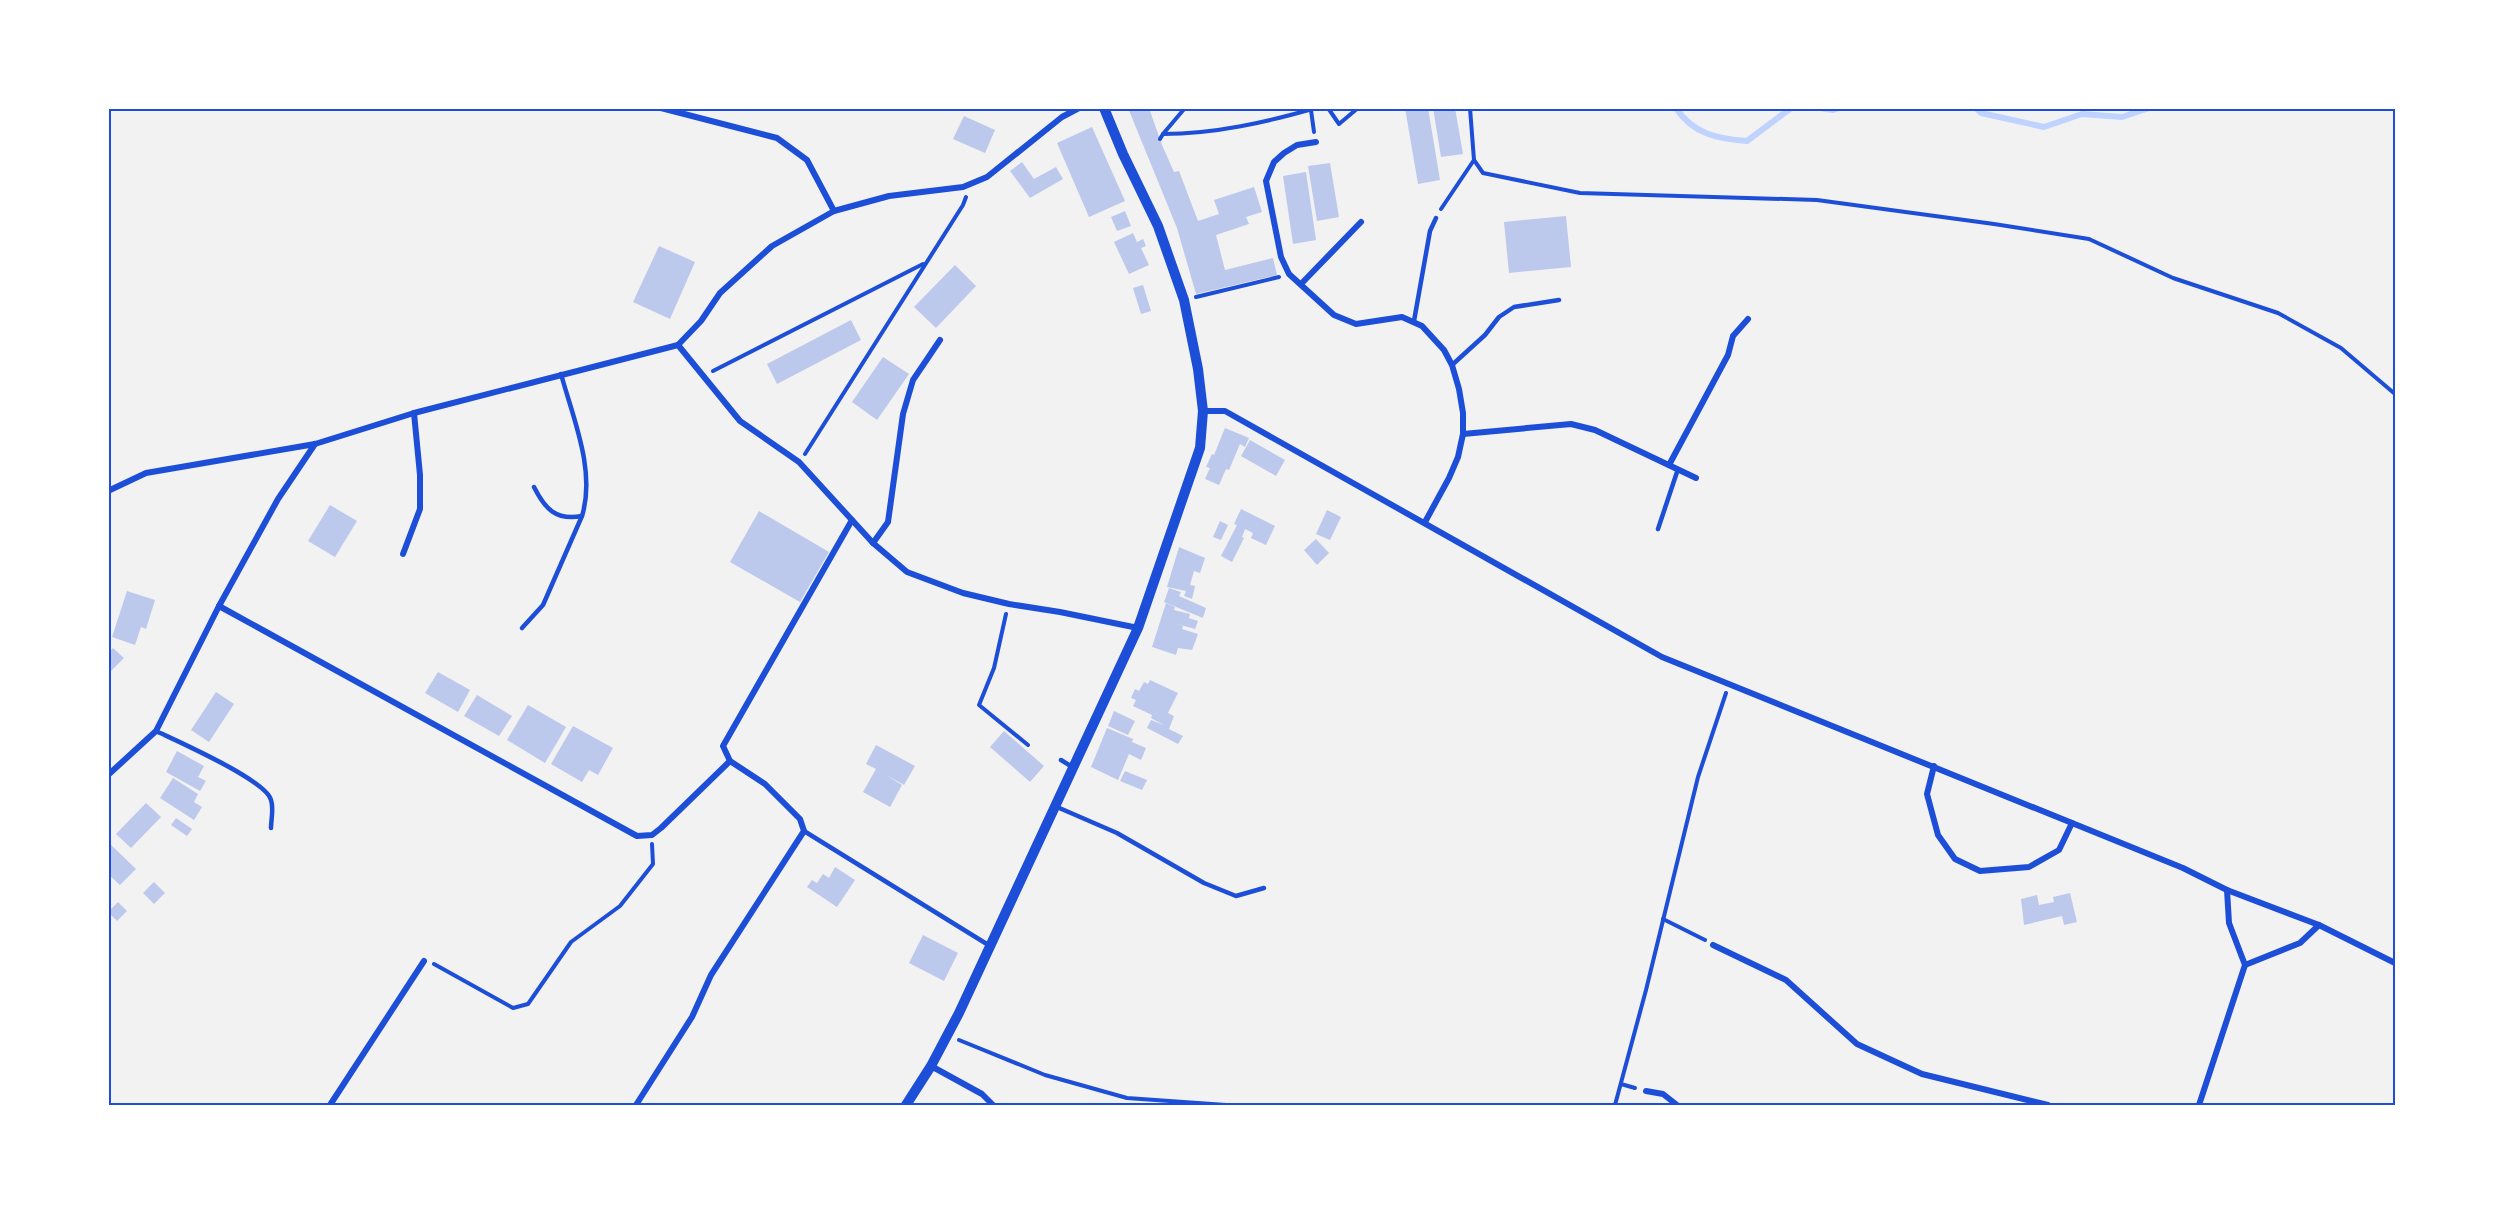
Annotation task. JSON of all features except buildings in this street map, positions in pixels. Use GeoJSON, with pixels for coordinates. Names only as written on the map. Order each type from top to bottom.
{"type":"FeatureCollection","features":[{"type":"Feature","properties":{"kind":"street"},"geometry":{"type":"LineString","coordinates":[[661,108],[777,138],[807,160],[834,211]]}},
{"type":"Feature","properties":{"kind":"street"},"geometry":{"type":"LineString","coordinates":[[108,491],[146,473],[315,444],[414,413],[678,345],[701,321],[720,293],[772,246],[834,211],[889,196],[963,187],[987,177],[1062,117],[1079,108]]}},
{"type":"Feature","properties":{"kind":"street"},"geometry":{"type":"LineString","coordinates":[[906,1105],[931,1066],[990,946],[1057,807],[1138,628],[1200,448],[1203,411],[1198,369],[1184,300],[1158,226],[1123,154],[1104,108]]}},
{"type":"Feature","properties":{"kind":"street"},"geometry":{"type":"LineString","coordinates":[[1316,142],[1297,145],[1284,153],[1274,162],[1266,181],[1281,257],[1289,274],[1334,315],[1356,324],[1402,317],[1414,321],[1433,336],[1452,365],[1463,413],[1463,434],[1449,478],[1425,522]]}},
{"type":"Feature","properties":{"kind":"street"},"geometry":{"type":"LineString","coordinates":[[1301,284],[1361,222]]}},
{"type":"Feature","properties":{"kind":"street"},"geometry":{"type":"LineString","coordinates":[[1669,465],[1728,356],[1732,336],[1748,319]]}},
{"type":"Feature","properties":{"kind":"street"},"geometry":{"type":"LineString","coordinates":[[873,543],[888,522],[903,414],[914,380],[940,340]]}},
{"type":"Feature","properties":{"kind":"street"},"geometry":{"type":"LineString","coordinates":[[678,345],[701,377],[740,421],[799,462],[873,543],[908,572],[963,593],[1138,628]]}},
{"type":"Feature","properties":{"kind":"street"},"geometry":{"type":"LineString","coordinates":[[1203,411],[1225,411],[1662,657],[2183,868],[2228,890],[2319,925],[2395,963]]}},
{"type":"Feature","properties":{"kind":"street"},"geometry":{"type":"LineString","coordinates":[[403,554],[420,509],[420,475],[414,413]]}},
{"type":"Feature","properties":{"kind":"street"},"geometry":{"type":"LineString","coordinates":[[1463,434],[1571,424],[1595,430],[1696,478]]}},
{"type":"Feature","properties":{"kind":"street"},"geometry":{"type":"LineString","coordinates":[[108,776],[156,731],[219,606],[278,499],[315,444]]}},
{"type":"Feature","properties":{"kind":"street"},"geometry":{"type":"LineString","coordinates":[[636,1105],[692,1017],[711,975],[804,831],[800,819],[765,784],[730,761],[723,746],[852,520]]}},
{"type":"Feature","properties":{"kind":"street"},"geometry":{"type":"LineString","coordinates":[[219,606],[637,836],[652,835],[730,761]]}},
{"type":"Feature","properties":{"kind":"street"},"geometry":{"type":"LineString","coordinates":[[1934,766],[1927,794],[1938,835],[1954,859],[1980,871],[2029,867],[2059,850],[2072,823]]}},
{"type":"Feature","properties":{"kind":"street"},"geometry":{"type":"LineString","coordinates":[[2199,1105],[2245,965],[2229,923],[2228,890]]}},
{"type":"Feature","properties":{"kind":"street"},"geometry":{"type":"LineString","coordinates":[[2245,965],[2300,943],[2319,925]]}},
{"type":"Feature","properties":{"kind":"street"},"geometry":{"type":"LineString","coordinates":[[1713,945],[1786,980],[1857,1044],[1922,1074],[2048,1105]]}},
{"type":"Feature","properties":{"kind":"street"},"geometry":{"type":"LineString","coordinates":[[330,1105],[424,961]]}},
{"type":"Feature","properties":{"kind":"street"},"geometry":{"type":"LineString","coordinates":[[931,1066],[982,1094],[993,1105]]}},
{"type":"Feature","properties":{"kind":"street"},"geometry":{"type":"LineString","coordinates":[[1646,1091],[1663,1094],[1677,1105]]}},
{"type":"Feature","properties":{"kind":"lane"},"geometry":{"type":"LineString","coordinates":[[1414,321],[1430,231],[1436,218]]}},
{"type":"Feature","properties":{"kind":"lane"},"geometry":{"type":"LineString","coordinates":[[1452,365],[1485,335],[1498,317],[1514,307],[1559,300]]}},
{"type":"Feature","properties":{"kind":"lane"},"geometry":{"type":"LineString","coordinates":[[522,628],[543,605],[586,502],[587,487],[581,450],[561,374]]}},
{"type":"Feature","properties":{"kind":"lane"},"geometry":{"type":"LineString","coordinates":[[1658,530],[1678,469]]}},
{"type":"Feature","properties":{"kind":"lane"},"geometry":{"type":"LineString","coordinates":[[534,487],[543,505],[557,515],[570,518],[582,516]]}},
{"type":"Feature","properties":{"kind":"lane"},"geometry":{"type":"LineString","coordinates":[[156,731],[243,774],[266,791],[272,799],[271,828]]}},
{"type":"Feature","properties":{"kind":"lane"},"geometry":{"type":"LineString","coordinates":[[1061,760],[1075,768]]}},
{"type":"Feature","properties":{"kind":"lane"},"geometry":{"type":"LineString","coordinates":[[1057,807],[1117,834],[1204,883],[1236,896],[1264,888]]}},
{"type":"Feature","properties":{"kind":"lane"},"geometry":{"type":"LineString","coordinates":[[804,831],[990,946]]}},
{"type":"Feature","properties":{"kind":"path"},"geometry":{"type":"LineString","coordinates":[[1185,108],[1161,136],[1213,131],[1281,118],[1316,108]]}},
{"type":"Feature","properties":{"kind":"path"},"geometry":{"type":"LineString","coordinates":[[1328,108],[1339,124],[1358,108]]}},
{"type":"Feature","properties":{"kind":"path"},"geometry":{"type":"LineString","coordinates":[[1470,108],[1474,160],[1483,172],[1580,194],[1817,200],[2089,239],[2173,278],[2278,313],[2341,348],[2395,394]]}},
{"type":"Feature","properties":{"kind":"path"},"geometry":{"type":"LineString","coordinates":[[1311,110],[1316,142]]}},
{"type":"Feature","properties":{"kind":"path"},"geometry":{"type":"LineString","coordinates":[[1436,218],[1448,195],[1474,160]]}},
{"type":"Feature","properties":{"kind":"path"},"geometry":{"type":"LineString","coordinates":[[799,462],[967,199],[963,187]]}},
{"type":"Feature","properties":{"kind":"path"},"geometry":{"type":"LineString","coordinates":[[701,377],[926,262]]}},
{"type":"Feature","properties":{"kind":"path"},"geometry":{"type":"LineString","coordinates":[[1184,300],[1289,274]]}},
{"type":"Feature","properties":{"kind":"path"},"geometry":{"type":"LineString","coordinates":[[1009,604],[994,668],[979,705],[1028,745]]}},
{"type":"Feature","properties":{"kind":"path"},"geometry":{"type":"LineString","coordinates":[[1615,1105],[1698,777],[1730,684]]}},
{"type":"Feature","properties":{"kind":"path"},"geometry":{"type":"LineString","coordinates":[[424,961],[441,967],[513,1008],[528,1004],[571,942],[620,906],[653,864],[652,835]]}},
{"type":"Feature","properties":{"kind":"path"},"geometry":{"type":"LineString","coordinates":[[1663,919],[1713,945]]}},
{"type":"Feature","properties":{"kind":"path"},"geometry":{"type":"LineString","coordinates":[[976,1047],[1045,1075],[1127,1098],[1227,1105]]}},
{"type":"Feature","properties":{"kind":"waterway"},"geometry":{"type":"LineString","coordinates":[[1676,108],[1690,124],[1707,134],[1747,141],[1791,108]]}},
{"type":"Feature","properties":{"kind":"waterway"},"geometry":{"type":"LineString","coordinates":[[1820,108],[1833,110],[1839,108]]}},
{"type":"Feature","properties":{"kind":"waterway"},"geometry":{"type":"LineString","coordinates":[[1976,108],[1981,113],[2044,127],[2082,114],[2122,117],[2149,108]]}}]}
